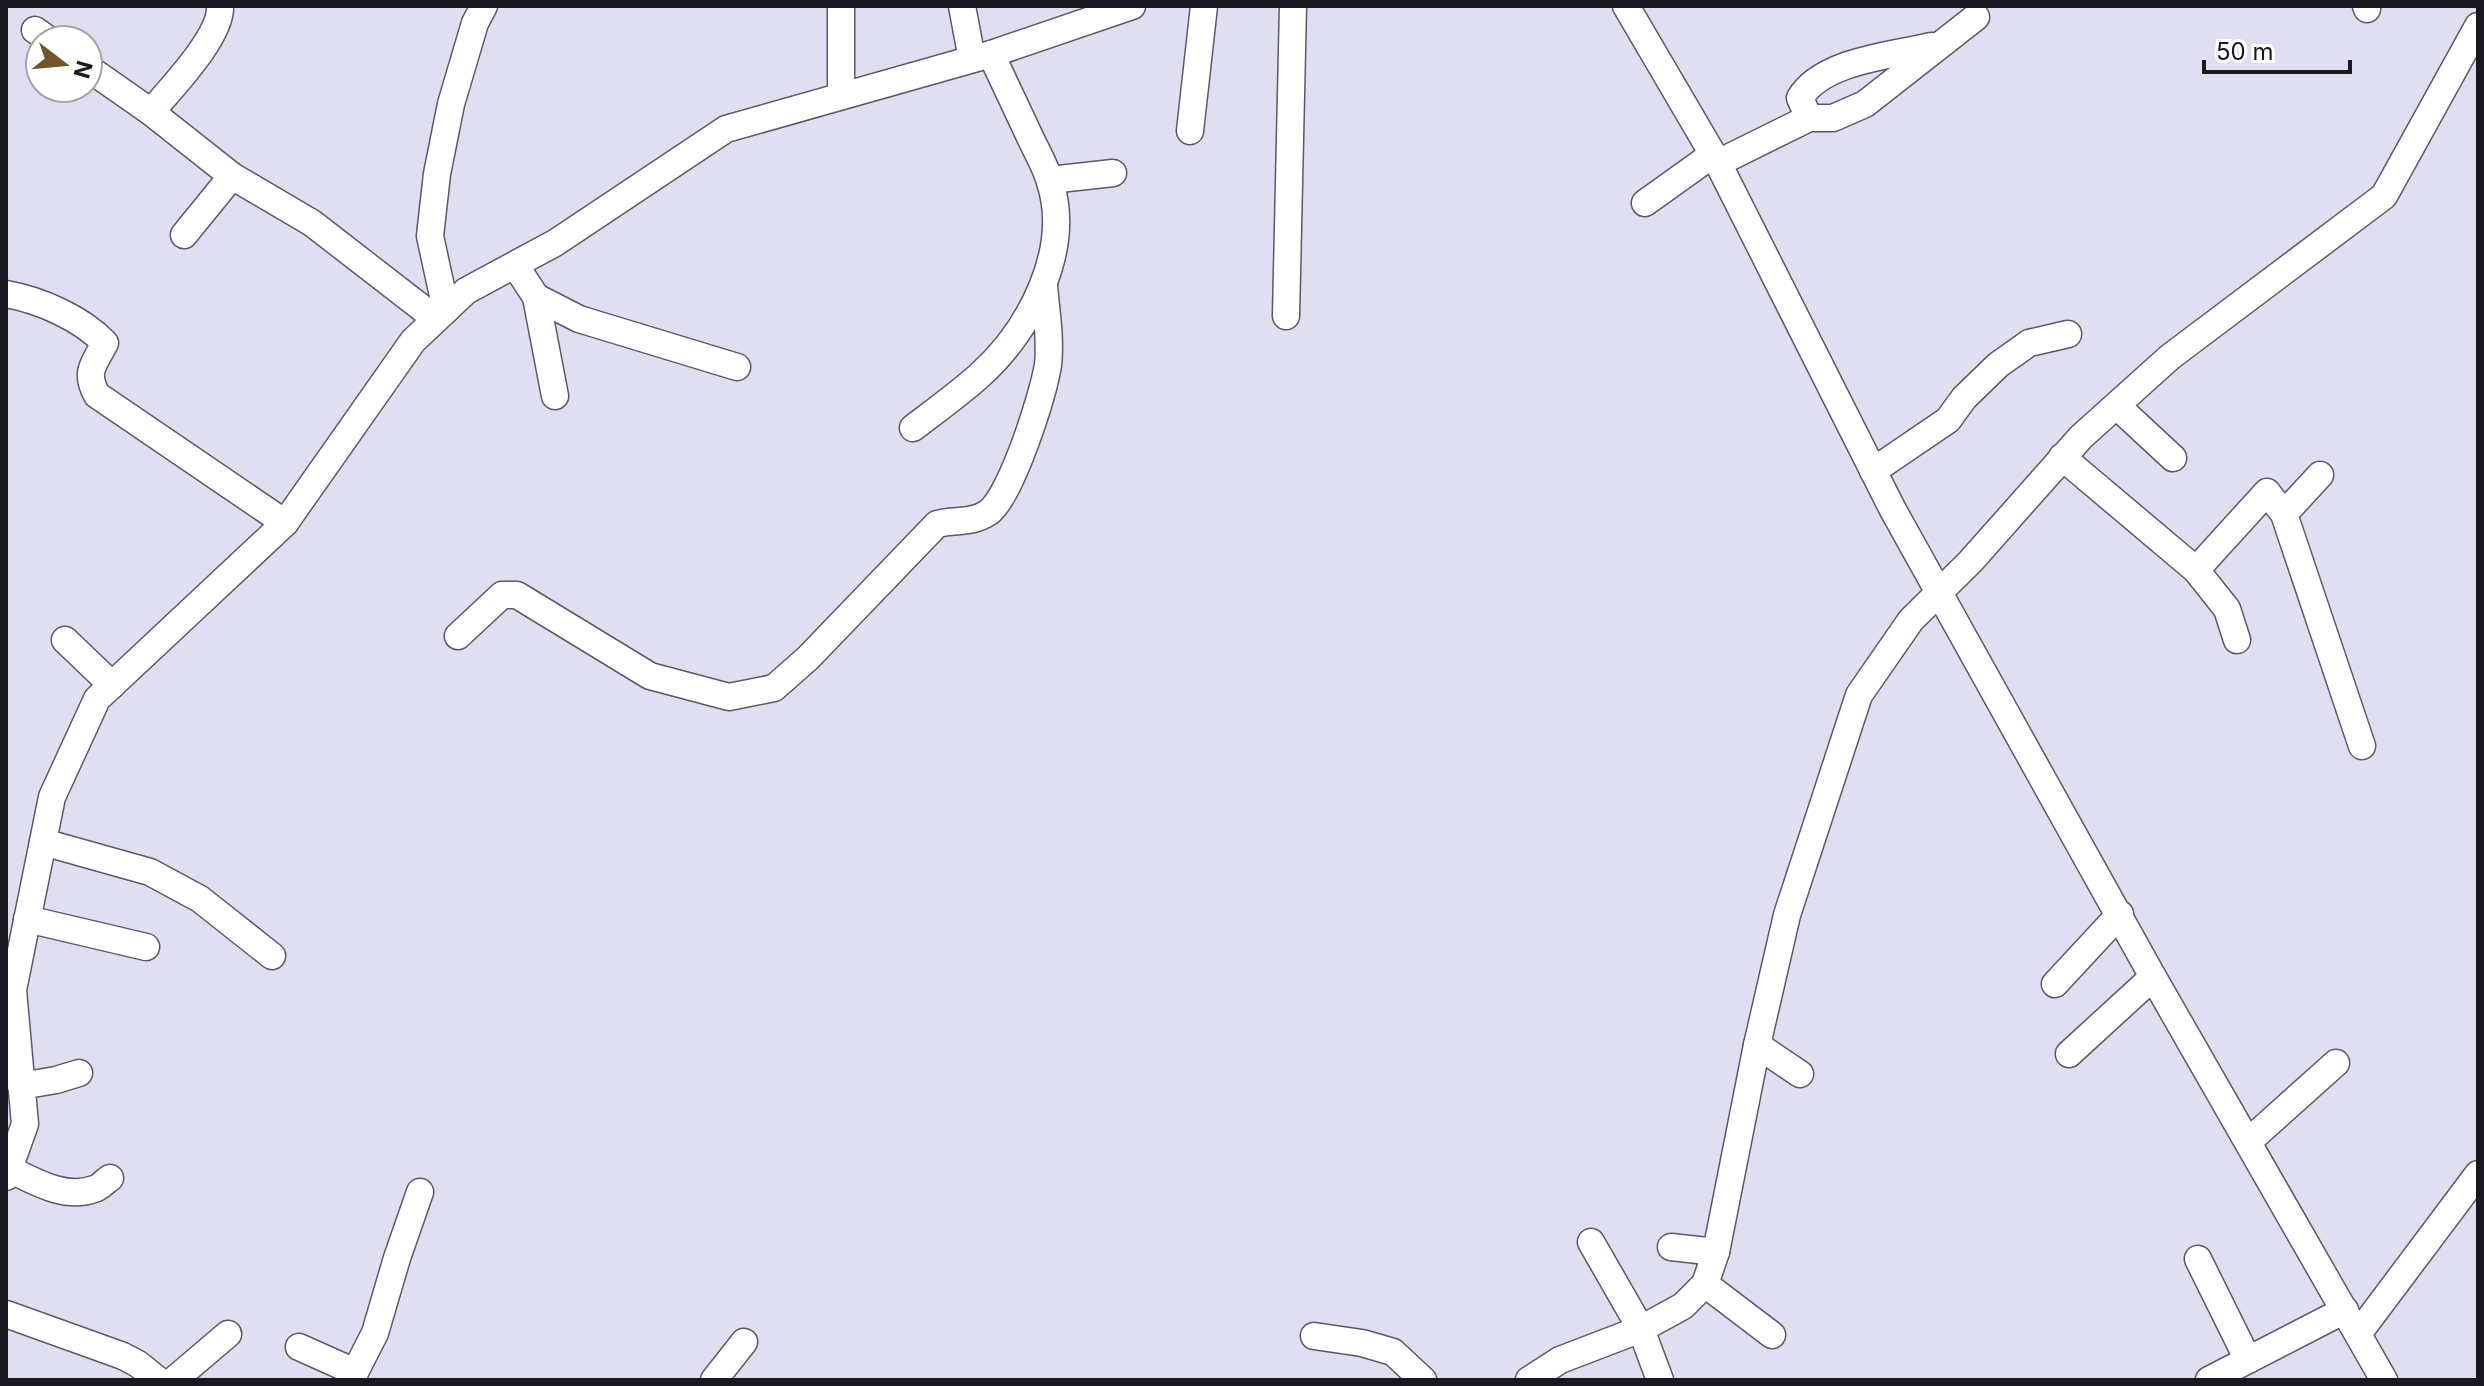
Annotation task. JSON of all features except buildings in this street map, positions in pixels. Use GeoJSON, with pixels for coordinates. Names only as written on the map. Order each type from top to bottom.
{"type":"FeatureCollection","features":[{"type":"Feature","properties":{"kind":"street"},"geometry":{"type":"LineString","coordinates":[[151,112],[206,43],[220,21],[220,6]]}},
{"type":"Feature","properties":{"kind":"street"},"geometry":{"type":"LineString","coordinates":[[441,315],[430,236],[437,174],[451,104],[475,23],[484,6]]}},
{"type":"Feature","properties":{"kind":"street"},"geometry":{"type":"LineString","coordinates":[[841,6],[841,96]]}},
{"type":"Feature","properties":{"kind":"street"},"geometry":{"type":"LineString","coordinates":[[913,428],[982,373],[1025,319],[1044,285],[1052,260],[1056,217],[1050,180],[982,56],[962,6]]}},
{"type":"Feature","properties":{"kind":"street"},"geometry":{"type":"LineString","coordinates":[[110,1178],[95,1189],[70,1191],[46,1187],[9,1161],[25,1124],[13,990],[52,797],[97,699],[285,523],[413,341],[466,291],[555,243],[726,129],[982,56],[1132,6]]}},
{"type":"Feature","properties":{"kind":"street"},"geometry":{"type":"LineString","coordinates":[[1190,131],[1204,6]]}},
{"type":"Feature","properties":{"kind":"street"},"geometry":{"type":"LineString","coordinates":[[1286,316],[1293,6]]}},
{"type":"Feature","properties":{"kind":"street"},"geometry":{"type":"LineString","coordinates":[[1626,6],[1715,159],[1873,471],[1939,592],[2153,977],[2384,1380]]}},
{"type":"Feature","properties":{"kind":"street"},"geometry":{"type":"LineString","coordinates":[[1645,203],[1715,159],[1809,118],[1833,118],[1865,104],[1976,17]]}},
{"type":"Feature","properties":{"kind":"street"},"geometry":{"type":"LineString","coordinates":[[1529,1380],[1560,1360],[1641,1329],[1683,1306],[1705,1284],[1716,1252],[1757,1045],[1787,915],[1859,695],[1911,620],[1970,562],[2062,457],[2170,357],[2384,196],[2478,26]]}},
{"type":"Feature","properties":{"kind":"street"},"geometry":{"type":"LineString","coordinates":[[1809,118],[1800,98],[1806,87],[1824,73],[1938,45]]}},
{"type":"Feature","properties":{"kind":"street"},"geometry":{"type":"LineString","coordinates":[[104,79],[232,176],[312,223],[441,315]]}},
{"type":"Feature","properties":{"kind":"street"},"geometry":{"type":"LineString","coordinates":[[1050,180],[1113,173]]}},
{"type":"Feature","properties":{"kind":"street"},"geometry":{"type":"LineString","coordinates":[[184,235],[232,176]]}},
{"type":"Feature","properties":{"kind":"street"},"geometry":{"type":"LineString","coordinates":[[515,265],[536,297],[555,396]]}},
{"type":"Feature","properties":{"kind":"street"},"geometry":{"type":"LineString","coordinates":[[458,636],[502,595],[517,595],[650,676],[729,697],[774,688],[808,658],[937,524],[952,520],[968,523],[991,511],[1010,481],[1042,390],[1048,363],[1044,285]]}},
{"type":"Feature","properties":{"kind":"street"},"geometry":{"type":"LineString","coordinates":[[6,294],[38,302],[93,330],[105,343],[90,371],[90,382],[97,395],[285,523]]}},
{"type":"Feature","properties":{"kind":"street"},"geometry":{"type":"LineString","coordinates":[[536,297],[579,319],[737,367]]}},
{"type":"Feature","properties":{"kind":"street"},"geometry":{"type":"LineString","coordinates":[[1873,471],[1948,420],[1964,398],[1998,365],[2029,343],[2068,334]]}},
{"type":"Feature","properties":{"kind":"street"},"geometry":{"type":"LineString","coordinates":[[2117,406],[2173,458]]}},
{"type":"Feature","properties":{"kind":"street"},"geometry":{"type":"LineString","coordinates":[[2062,457],[2196,570],[2227,609],[2237,640]]}},
{"type":"Feature","properties":{"kind":"street"},"geometry":{"type":"LineString","coordinates":[[2284,514],[2320,475]]}},
{"type":"Feature","properties":{"kind":"street"},"geometry":{"type":"LineString","coordinates":[[2196,570],[2267,492],[2284,514],[2362,746]]}},
{"type":"Feature","properties":{"kind":"street"},"geometry":{"type":"LineString","coordinates":[[65,640],[112,685]]}},
{"type":"Feature","properties":{"kind":"street"},"geometry":{"type":"LineString","coordinates":[[43,842],[150,872],[200,899],[272,956]]}},
{"type":"Feature","properties":{"kind":"street"},"geometry":{"type":"LineString","coordinates":[[2055,984],[2120,914]]}},
{"type":"Feature","properties":{"kind":"street"},"geometry":{"type":"LineString","coordinates":[[27,919],[146,947]]}},
{"type":"Feature","properties":{"kind":"street"},"geometry":{"type":"LineString","coordinates":[[2069,1054],[2153,977]]}},
{"type":"Feature","properties":{"kind":"street"},"geometry":{"type":"LineString","coordinates":[[1757,1045],[1800,1074]]}},
{"type":"Feature","properties":{"kind":"street"},"geometry":{"type":"LineString","coordinates":[[2249,1141],[2336,1063]]}},
{"type":"Feature","properties":{"kind":"street"},"geometry":{"type":"LineString","coordinates":[[21,1086],[79,1073]]}},
{"type":"Feature","properties":{"kind":"street"},"geometry":{"type":"LineString","coordinates":[[2358,1334],[2478,1174]]}},
{"type":"Feature","properties":{"kind":"street"},"geometry":{"type":"LineString","coordinates":[[299,1347],[353,1376],[375,1333],[420,1192]]}},
{"type":"Feature","properties":{"kind":"street"},"geometry":{"type":"LineString","coordinates":[[1591,1242],[1641,1329],[1660,1380]]}},
{"type":"Feature","properties":{"kind":"street"},"geometry":{"type":"LineString","coordinates":[[1671,1247],[1716,1252]]}},
{"type":"Feature","properties":{"kind":"street"},"geometry":{"type":"LineString","coordinates":[[2198,1259],[2248,1360]]}},
{"type":"Feature","properties":{"kind":"street"},"geometry":{"type":"LineString","coordinates":[[1705,1284],[1772,1335]]}},
{"type":"Feature","properties":{"kind":"street"},"geometry":{"type":"LineString","coordinates":[[2209,1380],[2345,1310]]}},
{"type":"Feature","properties":{"kind":"street"},"geometry":{"type":"LineString","coordinates":[[6,1314],[123,1356],[158,1380]]}},
{"type":"Feature","properties":{"kind":"street"},"geometry":{"type":"LineString","coordinates":[[174,1380],[228,1334]]}},
{"type":"Feature","properties":{"kind":"street"},"geometry":{"type":"LineString","coordinates":[[1314,1336],[1362,1343],[1393,1352],[1423,1380]]}},
{"type":"Feature","properties":{"kind":"street"},"geometry":{"type":"LineString","coordinates":[[714,1380],[744,1342]]}}]}
